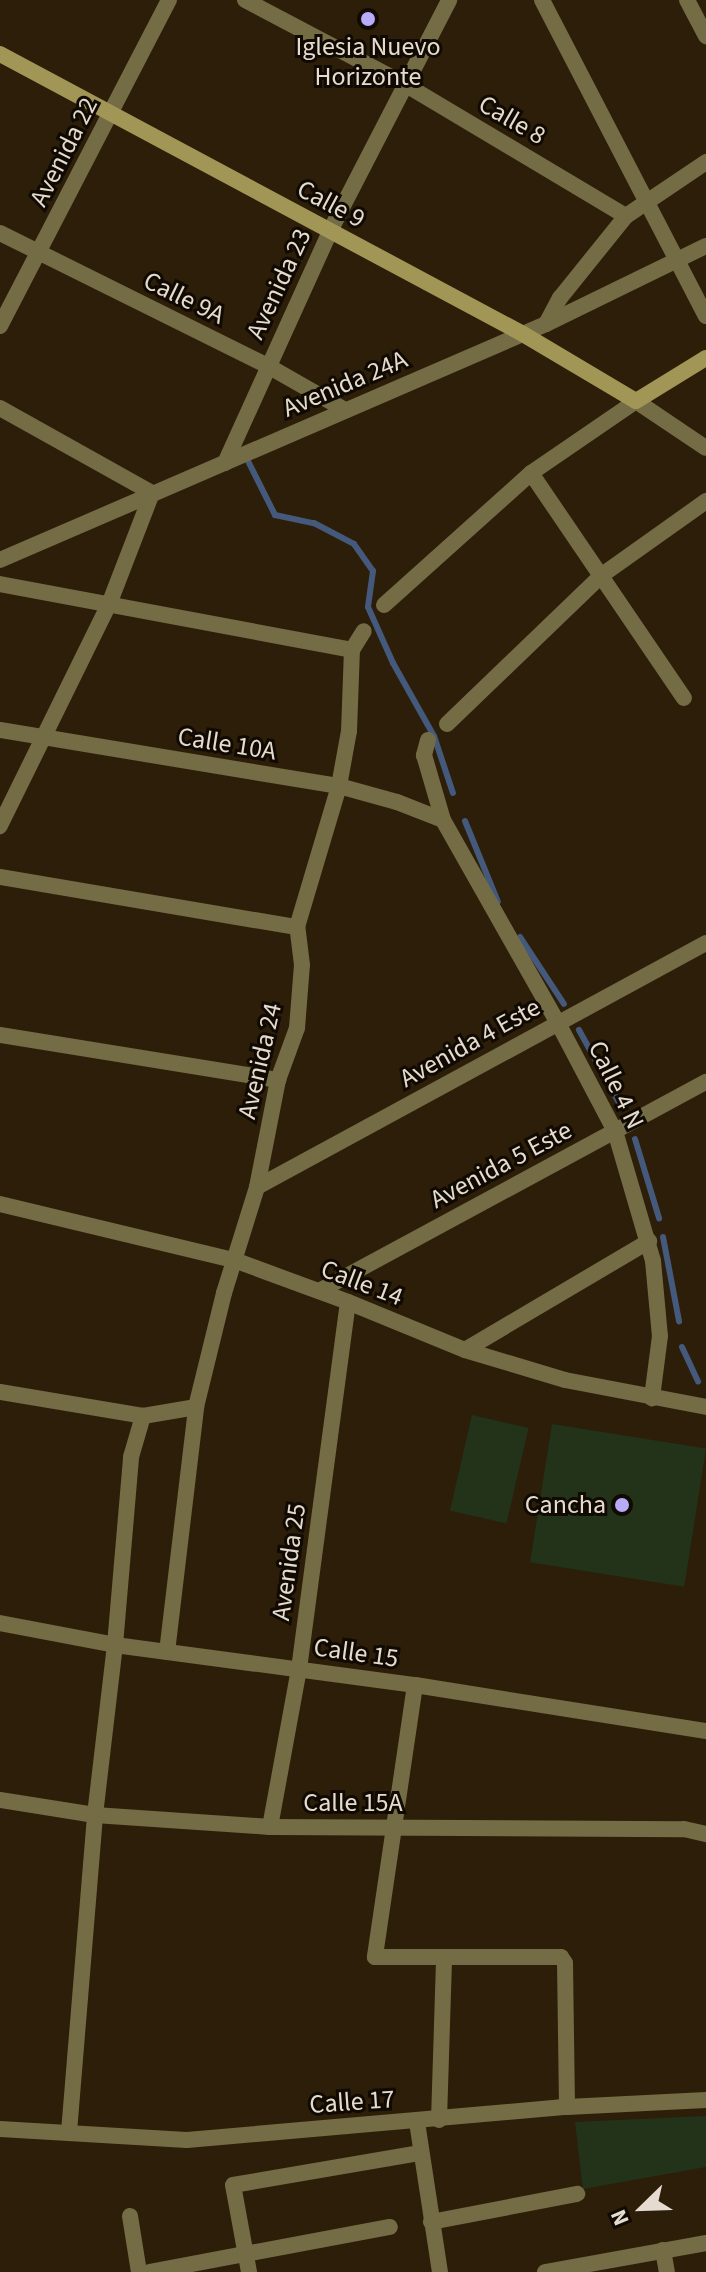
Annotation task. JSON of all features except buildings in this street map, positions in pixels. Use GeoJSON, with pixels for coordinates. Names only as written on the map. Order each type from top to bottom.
{"type":"FeatureCollection","features":[{"type":"Feature","properties":{"kind":"street","name":"Avenida 22"},"geometry":{"type":"LineString","coordinates":[[0,326],[169,0]]}},
{"type":"Feature","properties":{"kind":"street","name":"Calle 8"},"geometry":{"type":"LineString","coordinates":[[245,0],[406,85],[626,216]]}},
{"type":"Feature","properties":{"kind":"street","name":"Avenida 23"},"geometry":{"type":"LineString","coordinates":[[225,463],[330,231],[449,0]]}},
{"type":"Feature","properties":{"kind":"street"},"geometry":{"type":"LineString","coordinates":[[542,0],[706,316]]}},
{"type":"Feature","properties":{"kind":"street"},"geometry":{"type":"LineString","coordinates":[[687,0],[706,36]]}},
{"type":"Feature","properties":{"kind":"street","name":"Calle 9"},"geometry":{"type":"LineString","coordinates":[[0,54],[523,334],[636,401],[706,448]]}},
{"type":"Feature","properties":{"kind":"street"},"geometry":{"type":"LineString","coordinates":[[546,324],[560,298],[626,216],[706,162]]}},
{"type":"Feature","properties":{"kind":"street","name":"Calle 9A"},"geometry":{"type":"LineString","coordinates":[[0,233],[268,366],[345,410]]}},
{"type":"Feature","properties":{"kind":"street","name":"Avenida 24A"},"geometry":{"type":"LineString","coordinates":[[0,560],[546,324],[706,246]]}},
{"type":"Feature","properties":{"kind":"street"},"geometry":{"type":"LineString","coordinates":[[384,605],[531,473],[636,401],[706,358]]}},
{"type":"Feature","properties":{"kind":"street"},"geometry":{"type":"LineString","coordinates":[[0,408],[152,493],[110,602],[0,826]]}},
{"type":"Feature","properties":{"kind":"street"},"geometry":{"type":"LineString","coordinates":[[531,473],[684,698]]}},
{"type":"Feature","properties":{"kind":"street"},"geometry":{"type":"LineString","coordinates":[[447,724],[602,575],[706,501]]}},
{"type":"Feature","properties":{"kind":"street"},"geometry":{"type":"LineString","coordinates":[[0,584],[110,602],[352,650],[364,631]]}},
{"type":"Feature","properties":{"kind":"street","name":"Avenida 24"},"geometry":{"type":"LineString","coordinates":[[167,1652],[196,1407],[234,1260],[257,1187],[278,1080],[297,1028],[302,965],[297,927],[339,786],[349,731],[352,650]]}},
{"type":"Feature","properties":{"kind":"street","name":"Calle 10A"},"geometry":{"type":"LineString","coordinates":[[0,730],[339,786],[397,802],[443,820]]}},
{"type":"Feature","properties":{"kind":"street","name":"Calle 4 N"},"geometry":{"type":"LineString","coordinates":[[428,740],[424,755],[443,820],[615,1131],[649,1241],[660,1336],[652,1398]]}},
{"type":"Feature","properties":{"kind":"street"},"geometry":{"type":"LineString","coordinates":[[0,877],[297,927]]}},
{"type":"Feature","properties":{"kind":"street","name":"Avenida 4 Este"},"geometry":{"type":"LineString","coordinates":[[257,1187],[706,943]]}},
{"type":"Feature","properties":{"kind":"street"},"geometry":{"type":"LineString","coordinates":[[0,1035],[278,1080]]}},
{"type":"Feature","properties":{"kind":"street","name":"Avenida 5 Este"},"geometry":{"type":"LineString","coordinates":[[319,1291],[706,1082]]}},
{"type":"Feature","properties":{"kind":"street","name":"Calle 14"},"geometry":{"type":"LineString","coordinates":[[0,1204],[234,1260],[465,1350],[565,1380],[706,1407]]}},
{"type":"Feature","properties":{"kind":"street"},"geometry":{"type":"LineString","coordinates":[[465,1350],[649,1241]]}},
{"type":"Feature","properties":{"kind":"street","name":"Avenida 25"},"geometry":{"type":"LineString","coordinates":[[270,1827],[299,1669],[348,1302]]}},
{"type":"Feature","properties":{"kind":"street"},"geometry":{"type":"LineString","coordinates":[[0,1392],[143,1416],[196,1407]]}},
{"type":"Feature","properties":{"kind":"street"},"geometry":{"type":"LineString","coordinates":[[69,2132],[95,1815],[115,1645],[131,1457],[143,1416]]}},
{"type":"Feature","properties":{"kind":"street","name":"Calle 15"},"geometry":{"type":"LineString","coordinates":[[0,1623],[115,1645],[415,1685],[706,1731]]}},
{"type":"Feature","properties":{"kind":"street"},"geometry":{"type":"LineString","coordinates":[[415,1685],[391,1828],[375,1957],[564,1959],[567,2107]]}},
{"type":"Feature","properties":{"kind":"street","name":"Calle 15A"},"geometry":{"type":"LineString","coordinates":[[0,1800],[95,1815],[270,1827],[684,1829],[706,1834]]}},
{"type":"Feature","properties":{"kind":"street"},"geometry":{"type":"LineString","coordinates":[[439,2120],[444,1959]]}},
{"type":"Feature","properties":{"kind":"street","name":"Calle 17"},"geometry":{"type":"LineString","coordinates":[[0,2129],[187,2140],[567,2107],[706,2100]]}},
{"type":"Feature","properties":{"kind":"street"},"geometry":{"type":"LineString","coordinates":[[417,2122],[440,2272]]}},
{"type":"Feature","properties":{"kind":"street"},"geometry":{"type":"LineString","coordinates":[[249,2272],[233,2185],[420,2153]]}},
{"type":"Feature","properties":{"kind":"street"},"geometry":{"type":"LineString","coordinates":[[431,2222],[577,2194]]}},
{"type":"Feature","properties":{"kind":"street"},"geometry":{"type":"LineString","coordinates":[[130,2216],[139,2272]]}},
{"type":"Feature","properties":{"kind":"street"},"geometry":{"type":"LineString","coordinates":[[149,2272],[390,2227]]}},
{"type":"Feature","properties":{"kind":"street"},"geometry":{"type":"LineString","coordinates":[[545,2272],[592,2268],[706,2243]]}},
{"type":"Feature","properties":{"kind":"street"},"geometry":{"type":"LineString","coordinates":[[663,2250],[667,2272]]}},
{"type":"Feature","properties":{"kind":"green space"},"geometry":{"type":"Polygon","coordinates":[[[472,1415],[529,1428],[506,1524],[450,1510],[472,1415]]]}},
{"type":"Feature","properties":{"kind":"green space","name":"Cancha"},"geometry":{"type":"Polygon","coordinates":[[[552,1424],[706,1448],[684,1587],[530,1562],[552,1424]]]}},
{"type":"Feature","properties":{"kind":"green space"},"geometry":{"type":"Polygon","coordinates":[[[706,2116],[706,2167],[583,2189],[575,2122],[706,2116]]]}},
{"type":"Feature","properties":{"kind":"waterway"},"geometry":{"type":"LineString","coordinates":[[246,457],[275,515],[314,523],[354,544],[373,571],[368,607],[393,663],[434,736],[453,793]]}},
{"type":"Feature","properties":{"kind":"waterway"},"geometry":{"type":"LineString","coordinates":[[465,821],[498,902]]}},
{"type":"Feature","properties":{"kind":"waterway"},"geometry":{"type":"LineString","coordinates":[[520,937],[564,1004]]}},
{"type":"Feature","properties":{"kind":"waterway"},"geometry":{"type":"LineString","coordinates":[[579,1030],[618,1101]]}},
{"type":"Feature","properties":{"kind":"waterway"},"geometry":{"type":"LineString","coordinates":[[635,1139],[659,1218]]}},
{"type":"Feature","properties":{"kind":"waterway"},"geometry":{"type":"LineString","coordinates":[[663,1237],[679,1321]]}},
{"type":"Feature","properties":{"kind":"waterway"},"geometry":{"type":"LineString","coordinates":[[682,1347],[698,1381]]}},
{"type":"Feature","properties":{"kind":"place","name":"Iglesia Nuevo Horizonte"},"geometry":{"type":"Point","coordinates":[368,19]}},
{"type":"Feature","properties":{"kind":"place","name":"Cancha"},"geometry":{"type":"Point","coordinates":[622,1505]}}]}
